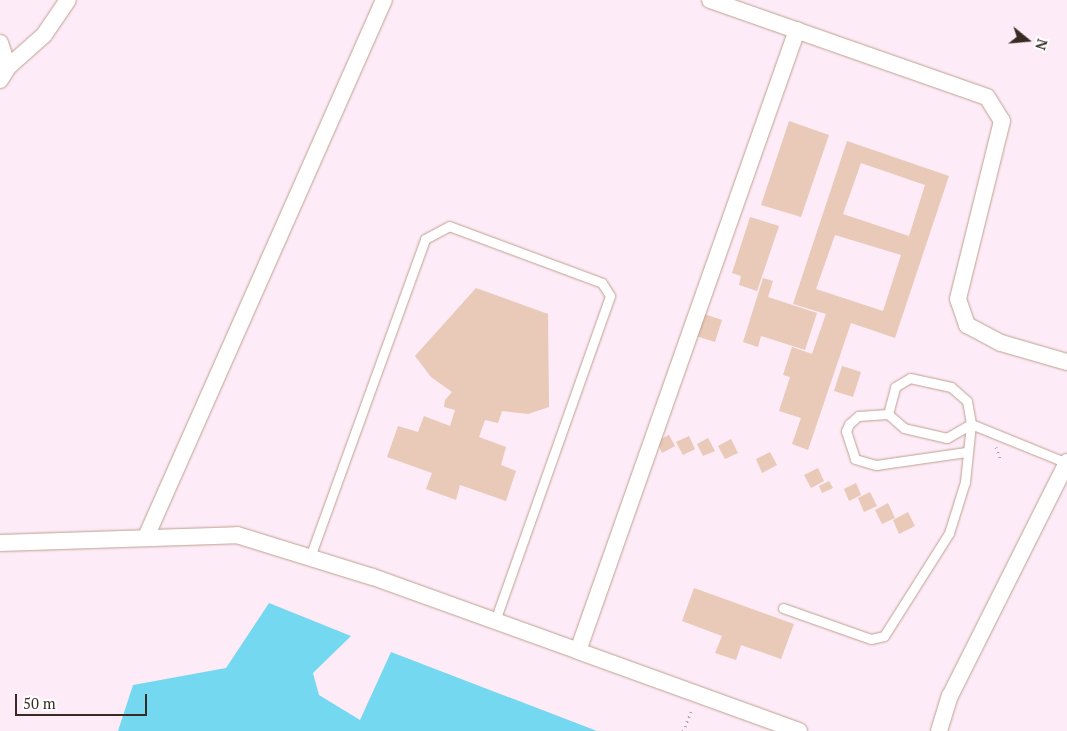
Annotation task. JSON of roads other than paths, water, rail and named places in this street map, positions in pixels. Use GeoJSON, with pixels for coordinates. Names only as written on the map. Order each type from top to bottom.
{"type":"FeatureCollection","features":[{"type":"Feature","properties":{"kind":"street"},"geometry":{"type":"LineString","coordinates":[[4,73],[44,35],[68,0]]}},
{"type":"Feature","properties":{"kind":"street"},"geometry":{"type":"LineString","coordinates":[[146,537],[384,0]]}},
{"type":"Feature","properties":{"kind":"street"},"geometry":{"type":"LineString","coordinates":[[710,0],[987,98],[1002,121],[958,300],[967,325],[1001,343],[1067,362]]}},
{"type":"Feature","properties":{"kind":"street"},"geometry":{"type":"LineString","coordinates":[[578,651],[797,30]]}},
{"type":"Feature","properties":{"kind":"street"},"geometry":{"type":"LineString","coordinates":[[0,43],[4,73]]}},
{"type":"Feature","properties":{"kind":"street"},"geometry":{"type":"LineString","coordinates":[[939,731],[950,696],[1067,463]]}},
{"type":"Feature","properties":{"kind":"street"},"geometry":{"type":"LineString","coordinates":[[0,542],[237,535],[310,557],[799,731]]}},
{"type":"Feature","properties":{"kind":"lane"},"geometry":{"type":"LineString","coordinates":[[310,557],[425,239],[449,226],[602,284],[610,296],[494,624]]}},
{"type":"Feature","properties":{"kind":"lane"},"geometry":{"type":"LineString","coordinates":[[783,608],[871,639],[884,636],[949,532],[965,482],[966,452],[971,424],[962,394],[952,387],[910,378],[895,387],[888,414]]}},
{"type":"Feature","properties":{"kind":"lane"},"geometry":{"type":"LineString","coordinates":[[966,452],[876,465],[855,459],[846,431],[849,424],[858,416],[888,414],[904,428],[947,438],[971,424]]}},
{"type":"Feature","properties":{"kind":"lane"},"geometry":{"type":"LineString","coordinates":[[971,424],[1067,463]]}},
{"type":"Feature","properties":{"kind":"water"},"geometry":{"type":"Polygon","coordinates":[[[269,603],[351,636],[313,673],[319,695],[360,720],[391,652],[597,731],[118,731],[133,685],[226,668],[269,603]]]}}]}
